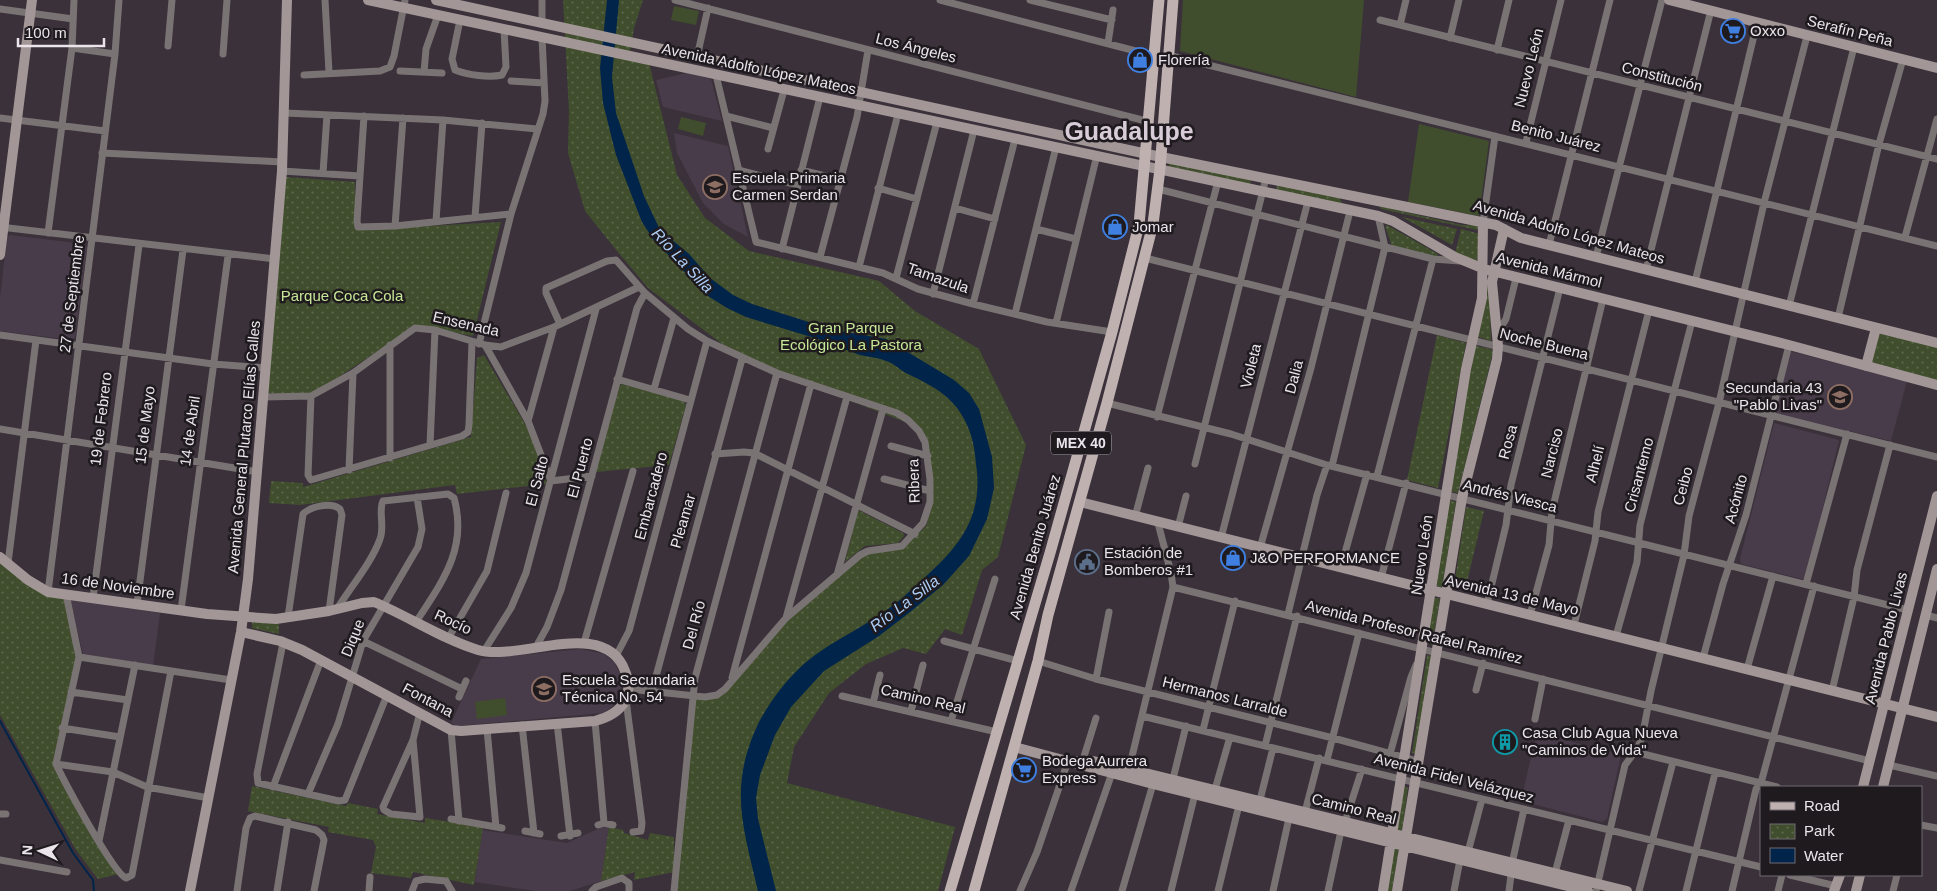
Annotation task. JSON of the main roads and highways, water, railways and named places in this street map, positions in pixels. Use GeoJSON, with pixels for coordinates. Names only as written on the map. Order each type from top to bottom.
{"type":"FeatureCollection","features":[{"type":"Feature","properties":{"kind":"main road","name":"Avenida Benito Juárez"},"geometry":{"type":"LineString","coordinates":[[954,890],[997,732],[1112,332],[1139,225],[1150,122],[1159,0]]}},
{"type":"Feature","properties":{"kind":"main road","name":"Avenida Benito Juárez"},"geometry":{"type":"LineString","coordinates":[[974,891],[1038,661],[1048,615],[1107,404],[1145,258],[1158,189],[1172,0]]}},
{"type":"Feature","properties":{"kind":"main road"},"geometry":{"type":"LineString","coordinates":[[1144,185],[1153,184],[1158,189]]}},
{"type":"Feature","properties":{"kind":"main road"},"geometry":{"type":"LineString","coordinates":[[1050,553],[1064,556]]}},
{"type":"Feature","properties":{"kind":"water","name":"Río La Silla"},"geometry":{"type":"Polygon","coordinates":[[[607,0],[619,0],[612,77],[616,113],[644,196],[660,230],[689,254],[710,278],[733,295],[752,304],[834,330],[886,339],[954,380],[969,393],[979,409],[992,457],[994,488],[987,519],[969,556],[943,585],[910,612],[879,636],[824,671],[791,707],[775,735],[760,775],[756,798],[758,819],[776,891],[758,891],[747,846],[741,806],[744,767],[749,745],[759,722],[779,691],[805,663],[822,650],[895,604],[935,568],[957,543],[966,530],[976,500],[977,483],[974,445],[963,417],[944,394],[905,373],[892,363],[860,355],[818,339],[746,317],[727,308],[708,296],[653,239],[642,222],[616,155],[603,103],[600,68],[607,0]]]}},
{"type":"Feature","properties":{"kind":"waterway"},"geometry":{"type":"LineString","coordinates":[[0,721],[73,853],[93,880],[94,891]]}},
{"type":"Feature","properties":{"kind":"place","name":"Oxxo"},"geometry":{"type":"Point","coordinates":[1733,31]}},
{"type":"Feature","properties":{"kind":"place","name":"Florería"},"geometry":{"type":"Point","coordinates":[1140,60]}},
{"type":"Feature","properties":{"kind":"place","name":"Escuela Primaria Carmen Serdan"},"geometry":{"type":"Point","coordinates":[715,187]}},
{"type":"Feature","properties":{"kind":"place","name":"Jomar"},"geometry":{"type":"Point","coordinates":[1115,227]}},
{"type":"Feature","properties":{"kind":"place","name":"Secundaria 43 \"Pablo Livas\""},"geometry":{"type":"Point","coordinates":[1840,397]}},
{"type":"Feature","properties":{"kind":"place","name":"J&O PERFORMANCE"},"geometry":{"type":"Point","coordinates":[1233,558]}},
{"type":"Feature","properties":{"kind":"place","name":"Estación de Bomberos #1"},"geometry":{"type":"Point","coordinates":[1087,562]}},
{"type":"Feature","properties":{"kind":"place","name":"Escuela Secundaria Técnica No. 54"},"geometry":{"type":"Point","coordinates":[544,689]}},
{"type":"Feature","properties":{"kind":"place","name":"Casa Club Agua Nueva \"Caminos de Vida\""},"geometry":{"type":"Point","coordinates":[1505,742]}},
{"type":"Feature","properties":{"kind":"place","name":"Bodega Aurrera Express"},"geometry":{"type":"Point","coordinates":[1024,770]}},
{"type":"Feature","properties":{"kind":"district","name":"Guadalupe"},"geometry":{"type":"Point","coordinates":[1129,131]}},
{"type":"Feature","properties":{"kind":"park label","name":"Parque Coca Cola"},"geometry":{"type":"Point","coordinates":[342,296]}},
{"type":"Feature","properties":{"kind":"park label","name":"Gran Parque Ecológico La Pastora"},"geometry":{"type":"Point","coordinates":[851,336]}}]}
